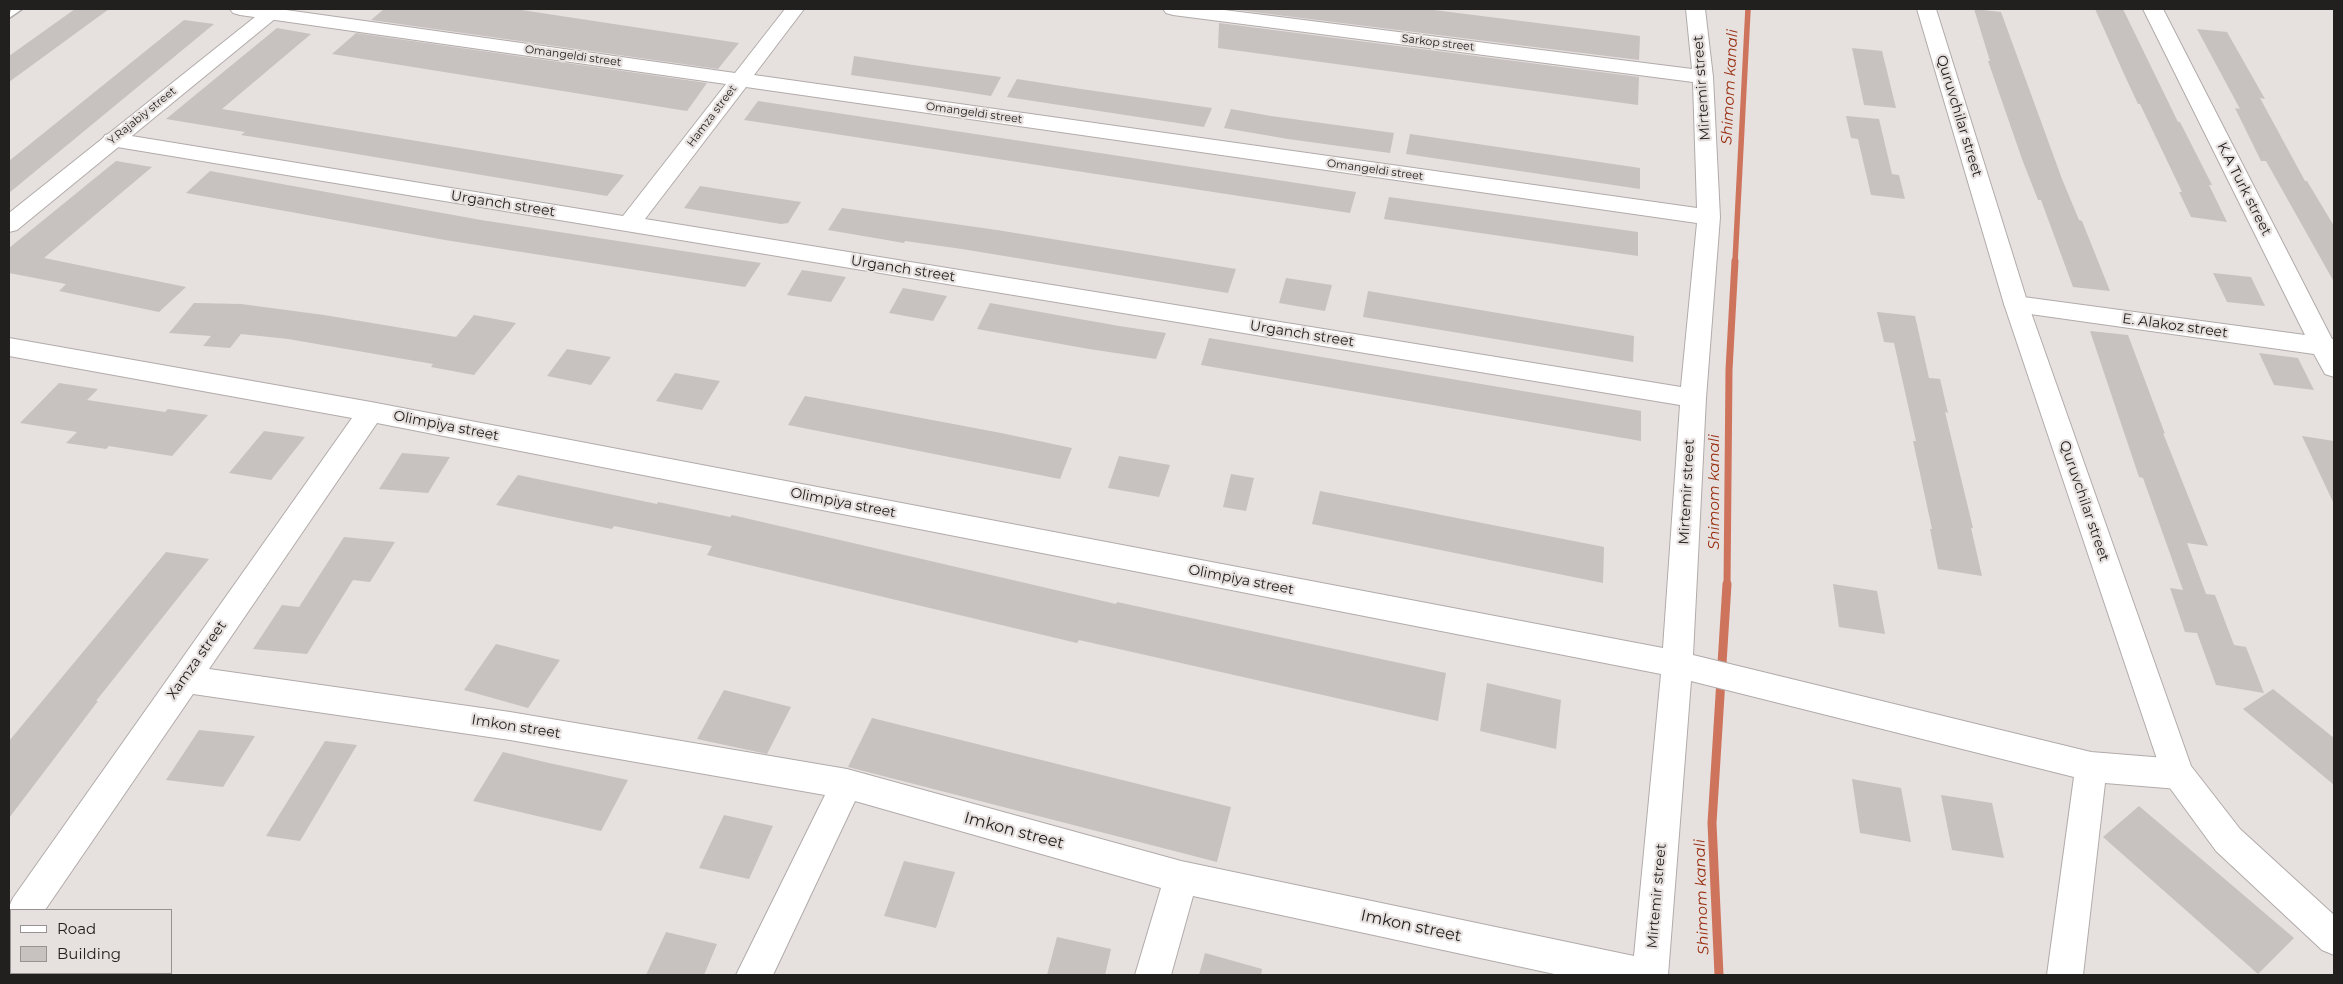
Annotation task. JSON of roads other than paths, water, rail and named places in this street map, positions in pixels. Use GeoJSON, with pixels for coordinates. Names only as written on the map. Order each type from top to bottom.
{"type":"FeatureCollection","features":[{"type":"Feature","properties":{"kind":"street","name":"Omangeldi street"},"geometry":{"type":"LineString","coordinates":[[240,9],[274,11],[739,80],[1709,217]]}},
{"type":"Feature","properties":{"kind":"street","name":"Hamza street"},"geometry":{"type":"LineString","coordinates":[[629,224],[795,9]]}},
{"type":"Feature","properties":{"kind":"street","name":"Sarkop street"},"geometry":{"type":"LineString","coordinates":[[1173,9],[1702,76]]}},
{"type":"Feature","properties":{"kind":"street","name":"Mirtemir street"},"geometry":{"type":"LineString","coordinates":[[1650,975],[1677,664],[1693,398],[1709,217],[1702,76],[1696,9]]}},
{"type":"Feature","properties":{"kind":"street","name":"Quruvchilar street"},"geometry":{"type":"LineString","coordinates":[[1926,9],[2016,304],[2178,774],[2228,840],[2334,938]]}},
{"type":"Feature","properties":{"kind":"street","name":"K.A Turk street"},"geometry":{"type":"LineString","coordinates":[[2153,9],[2329,347],[2334,368]]}},
{"type":"Feature","properties":{"kind":"street","name":"Y.Rajabiy street"},"geometry":{"type":"LineString","coordinates":[[9,225],[274,11]]}},
{"type":"Feature","properties":{"kind":"street","name":"Urganch street"},"geometry":{"type":"LineString","coordinates":[[112,140],[1693,398]]}},
{"type":"Feature","properties":{"kind":"street","name":"E. Alakoz street"},"geometry":{"type":"LineString","coordinates":[[2016,304],[2329,347]]}},
{"type":"Feature","properties":{"kind":"street","name":"Olimpiya street"},"geometry":{"type":"LineString","coordinates":[[9,347],[371,412],[1677,664],[2091,767],[2178,774]]}},
{"type":"Feature","properties":{"kind":"street","name":"Xamza street"},"geometry":{"type":"LineString","coordinates":[[26,909],[371,412]]}},
{"type":"Feature","properties":{"kind":"street","name":"Imkon street"},"geometry":{"type":"LineString","coordinates":[[184,679],[510,726],[848,784],[1181,877],[1641,975]]}},
{"type":"Feature","properties":{"kind":"street"},"geometry":{"type":"LineString","coordinates":[[2065,975],[2091,767]]}},
{"type":"Feature","properties":{"kind":"street"},"geometry":{"type":"LineString","coordinates":[[754,975],[848,784]]}},
{"type":"Feature","properties":{"kind":"street"},"geometry":{"type":"LineString","coordinates":[[1153,975],[1181,877]]}},
{"type":"Feature","properties":{"kind":"lane"},"geometry":{"type":"LineString","coordinates":[[9,15],[17,9]]}},
{"type":"Feature","properties":{"kind":"waterway","name":"Shimom kanali"},"geometry":{"type":"LineString","coordinates":[[1735,262],[1748,9]]}},
{"type":"Feature","properties":{"kind":"waterway","name":"Shimom kanali"},"geometry":{"type":"LineString","coordinates":[[1727,586],[1729,370],[1735,261]]}},
{"type":"Feature","properties":{"kind":"waterway","name":"Shimom kanali"},"geometry":{"type":"LineString","coordinates":[[1719,975],[1712,823],[1727,584]]}}]}
